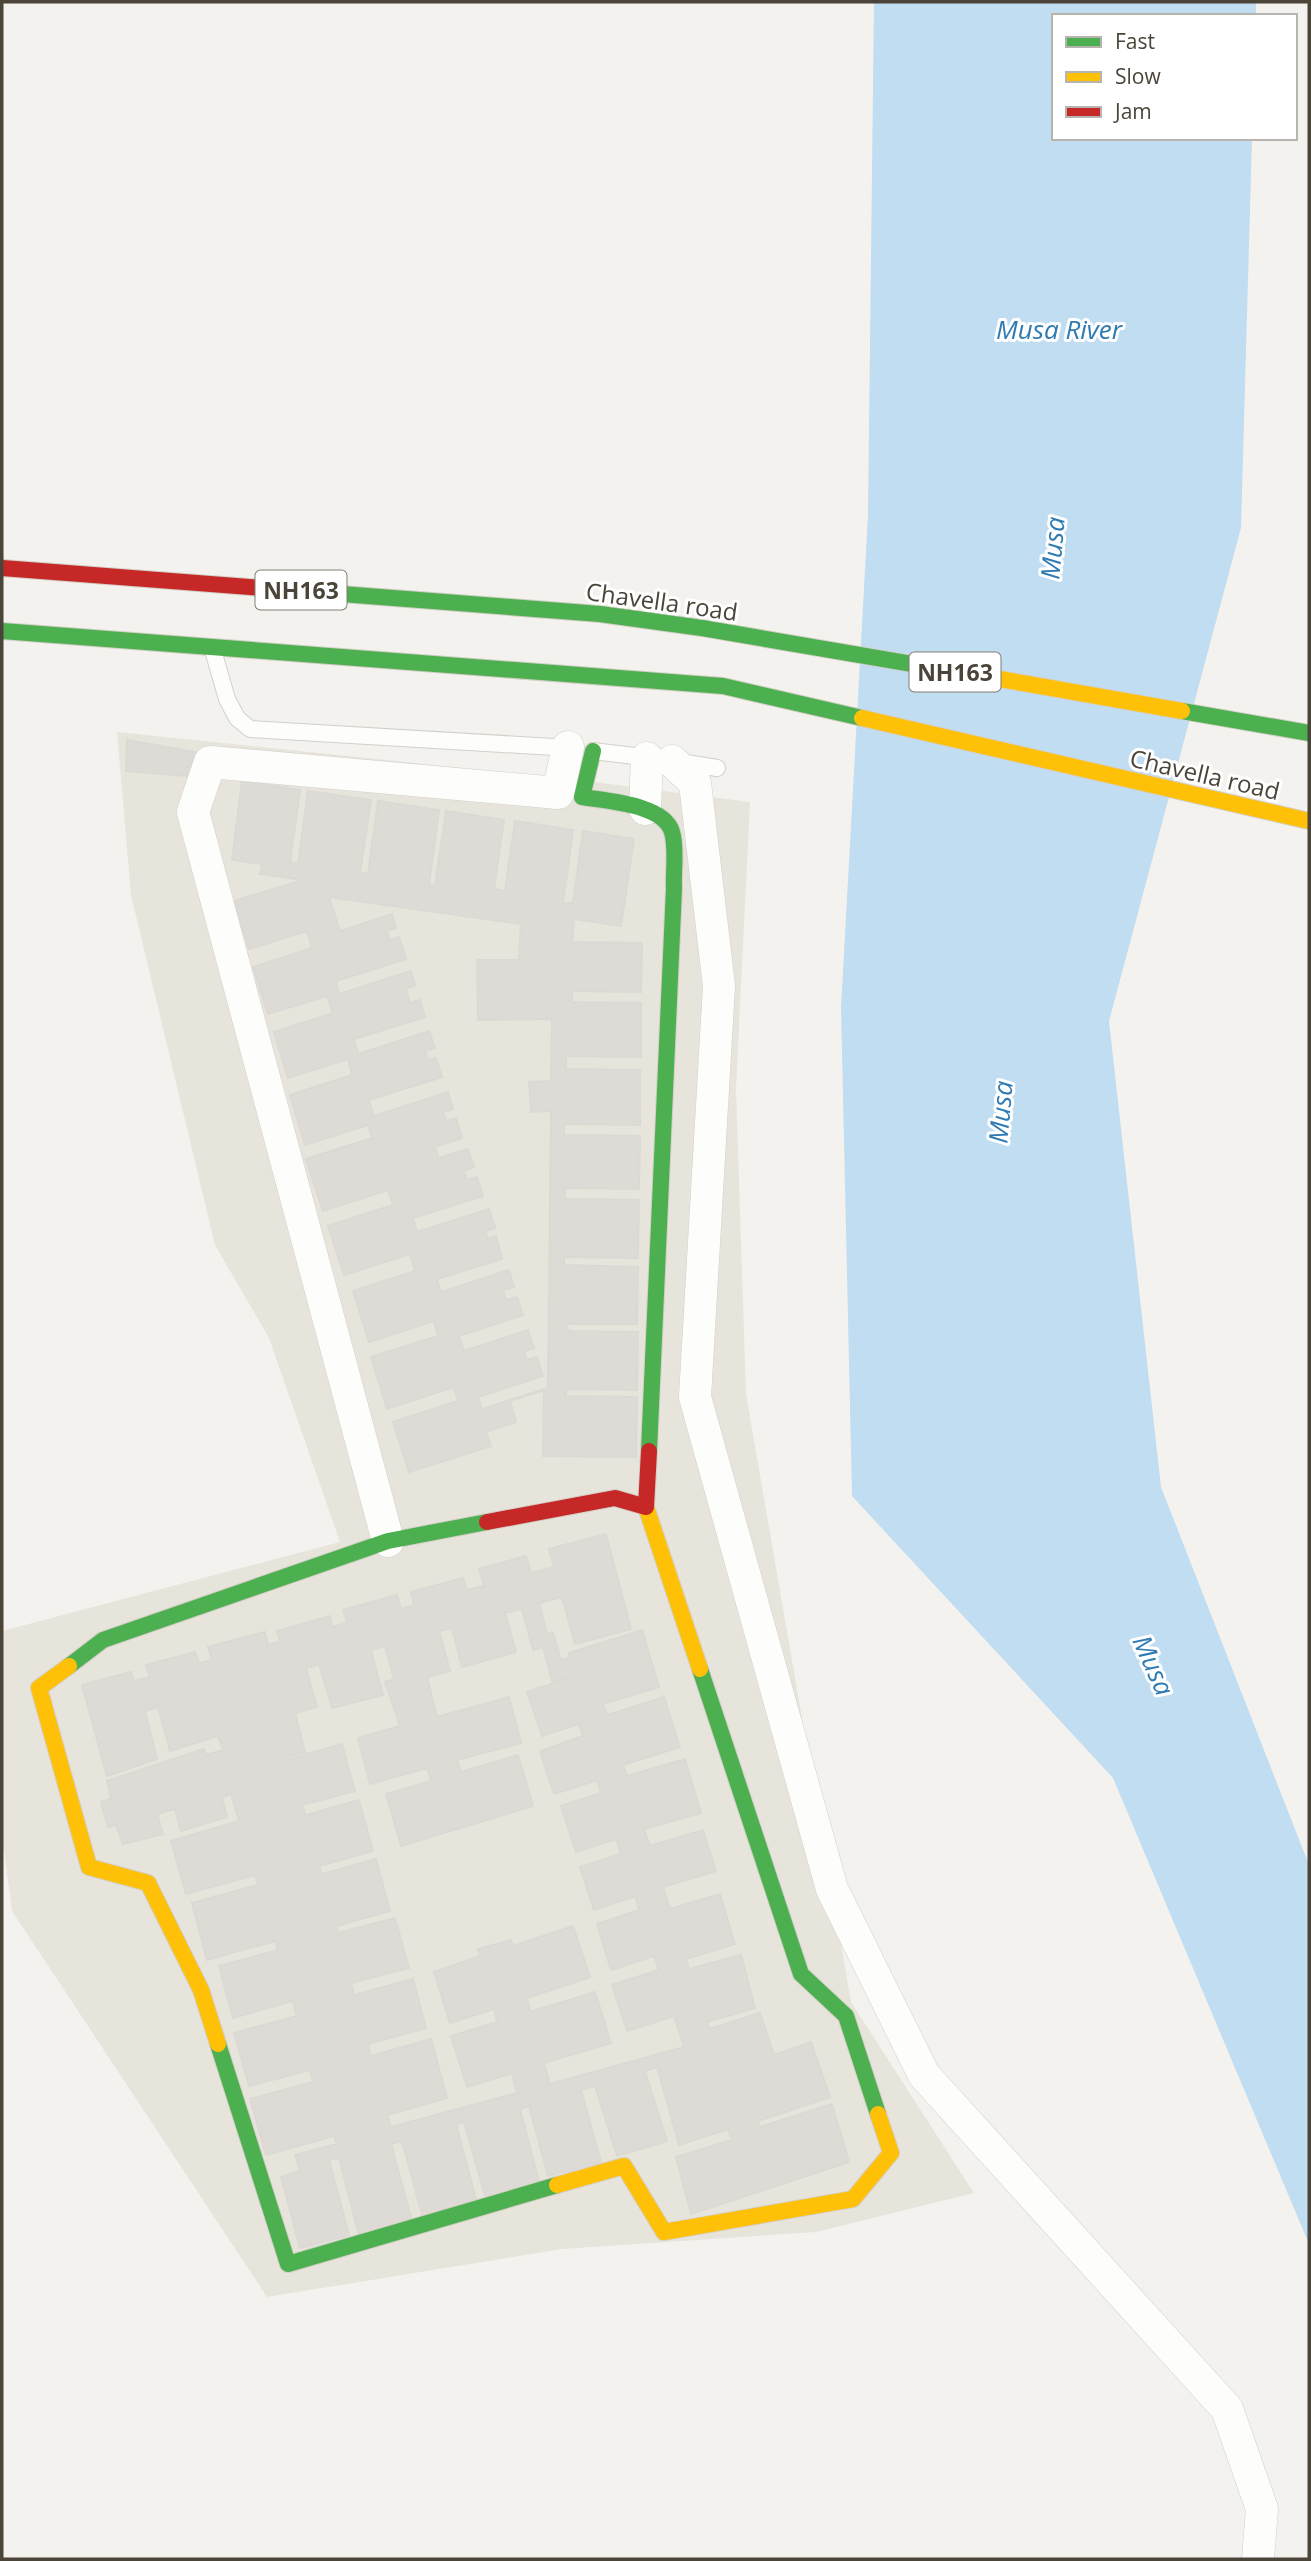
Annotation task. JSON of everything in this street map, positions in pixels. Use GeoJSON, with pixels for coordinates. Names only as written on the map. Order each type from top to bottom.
{"type":"FeatureCollection","features":[{"type":"Feature","properties":{"kind":"main road","name":"Chavella road"},"geometry":{"type":"LineString","coordinates":[[2,568],[600,614],[702,628],[1309,733]]}},
{"type":"Feature","properties":{"kind":"main road","name":"NH163"},"geometry":{"type":"LineString","coordinates":[[2,631],[212,647]]}},
{"type":"Feature","properties":{"kind":"main road","name":"Chavella road"},"geometry":{"type":"LineString","coordinates":[[212,647],[723,685],[1309,821]]}},
{"type":"Feature","properties":{"kind":"main road"},"geometry":{"type":"LineString","coordinates":[[570,795],[645,808],[663,817],[671,829],[674,888],[646,1507],[802,1974],[846,2016],[891,2153],[853,2199],[664,2232],[624,2166],[288,2264],[201,1990],[148,1883],[89,1867],[38,1688],[103,1640],[388,1541],[614,1498],[646,1507]]}},
{"type":"Feature","properties":{"kind":"street"},"geometry":{"type":"LineString","coordinates":[[388,1541],[193,811],[210,762],[570,795],[580,749]]}},
{"type":"Feature","properties":{"kind":"street"},"geometry":{"type":"LineString","coordinates":[[645,808],[660,759],[695,783],[719,986],[695,1397],[832,1889],[924,2075],[1227,2409],[1262,2509],[1258,2559]]}},
{"type":"Feature","properties":{"kind":"lane"},"geometry":{"type":"LineString","coordinates":[[212,647],[227,699],[237,718],[250,729],[580,749],[717,768]]}},
{"type":"Feature","properties":{"kind":"shaded area"},"geometry":{"type":"Polygon","coordinates":[[[117,732],[578,780],[750,802],[736,1089],[746,1394],[851,2002],[974,2193],[816,2232],[562,2249],[267,2297],[12,1911],[2,1835],[2,1631],[340,1542],[269,1338],[215,1245],[131,895],[117,732]]]}},
{"type":"Feature","properties":{"kind":"water","name":"Musa River"},"geometry":{"type":"Polygon","coordinates":[[[874,2],[1256,2],[1256,14],[1052,14],[1052,140],[1252,140],[1241,528],[1109,1021],[1161,1487],[1309,1865],[1309,2244],[1113,1778],[852,1496],[841,1008],[868,515],[874,2]]]}},
{"type":"Feature","properties":{"kind":"building"},"geometry":{"type":"Polygon","coordinates":[[[127,740],[200,753],[188,776],[126,771],[127,740]]]}},
{"type":"Feature","properties":{"kind":"building"},"geometry":{"type":"Polygon","coordinates":[[[242,781],[300,790],[290,862],[298,864],[308,791],[371,800],[360,873],[368,874],[378,801],[439,810],[429,884],[435,886],[446,811],[504,820],[494,889],[505,891],[515,821],[573,830],[563,903],[573,903],[583,831],[634,839],[621,926],[574,919],[572,942],[642,943],[641,992],[572,991],[572,1002],[641,1003],[641,1057],[566,1056],[566,1069],[640,1070],[640,1125],[564,1124],[564,1135],[640,1136],[639,1189],[565,1188],[565,1199],[639,1200],[638,1258],[564,1257],[564,1265],[638,1267],[637,1324],[567,1324],[568,1331],[638,1332],[637,1390],[566,1389],[566,1396],[637,1397],[636,1457],[543,1456],[544,1390],[510,1401],[516,1422],[486,1432],[491,1446],[409,1472],[393,1422],[458,1401],[454,1387],[387,1409],[371,1357],[438,1336],[434,1321],[369,1342],[353,1291],[415,1271],[410,1254],[344,1275],[328,1226],[393,1205],[388,1190],[323,1211],[306,1159],[372,1138],[368,1125],[305,1145],[290,1095],[352,1075],[348,1059],[288,1078],[274,1032],[333,1013],[327,996],[268,1014],[253,967],[312,948],[307,931],[249,949],[234,901],[303,880],[260,874],[262,864],[232,860],[242,781]],[[329,897],[340,931],[392,914],[396,928],[387,931],[390,941],[399,937],[406,959],[336,981],[339,994],[411,971],[415,985],[406,989],[410,1003],[420,1000],[425,1017],[354,1039],[358,1054],[429,1031],[435,1048],[425,1051],[428,1060],[436,1058],[442,1077],[369,1100],[374,1116],[448,1092],[453,1109],[443,1112],[446,1121],[456,1118],[462,1138],[435,1147],[438,1158],[468,1149],[474,1167],[464,1171],[467,1180],[477,1177],[483,1196],[413,1218],[417,1232],[489,1209],[495,1228],[485,1231],[488,1239],[496,1236],[502,1259],[437,1279],[441,1292],[509,1270],[514,1287],[503,1290],[506,1300],[517,1297],[523,1315],[459,1336],[464,1351],[528,1330],[534,1348],[524,1351],[527,1360],[537,1357],[543,1376],[478,1397],[482,1409],[548,1388],[551,1111],[531,1112],[529,1082],[551,1081],[552,1019],[478,1020],[477,960],[519,960],[521,924],[329,897]]]}},
{"type":"Feature","properties":{"kind":"building"},"geometry":{"type":"Polygon","coordinates":[[[606,1534],[631,1629],[575,1644],[562,1597],[539,1603],[547,1634],[553,1633],[561,1660],[570,1657],[569,1653],[642,1630],[659,1687],[603,1704],[607,1715],[664,1697],[680,1747],[623,1765],[627,1776],[685,1759],[701,1813],[644,1829],[650,1846],[703,1830],[716,1871],[663,1887],[670,1909],[720,1894],[735,1944],[686,1959],[689,1969],[741,1955],[755,2008],[707,2022],[709,2029],[760,2013],[774,2055],[811,2042],[830,2097],[758,2121],[760,2127],[832,2104],[849,2162],[691,2214],[676,2157],[732,2140],[728,2129],[679,2145],[657,2067],[645,2071],[667,2141],[617,2156],[595,2086],[581,2090],[601,2162],[548,2176],[529,2106],[520,2109],[540,2185],[486,2199],[464,2122],[456,2124],[477,2203],[423,2218],[402,2141],[391,2144],[412,2221],[359,2235],[339,2158],[329,2160],[349,2235],[300,2248],[281,2177],[300,2171],[295,2155],[337,2144],[334,2136],[266,2155],[250,2099],[313,2082],[310,2070],[249,2086],[234,2033],[297,2016],[293,2001],[233,2018],[219,1966],[278,1950],[275,1941],[207,1960],[192,1903],[258,1885],[255,1875],[186,1894],[171,1841],[239,1821],[231,1794],[222,1797],[227,1817],[181,1831],[175,1809],[157,1814],[163,1834],[123,1844],[116,1825],[108,1827],[101,1802],[111,1799],[107,1781],[204,1749],[206,1755],[223,1750],[218,1736],[170,1751],[158,1707],[145,1711],[157,1759],[107,1776],[82,1685],[131,1672],[134,1681],[150,1677],[146,1665],[195,1652],[199,1663],[212,1660],[208,1647],[265,1632],[268,1645],[280,1642],[277,1631],[330,1616],[332,1627],[347,1623],[343,1610],[397,1595],[401,1609],[414,1605],[411,1592],[463,1578],[467,1590],[484,1586],[479,1569],[526,1556],[531,1573],[554,1567],[549,1549],[606,1534]],[[522,1609],[505,1613],[516,1652],[462,1667],[452,1628],[439,1631],[450,1671],[427,1677],[437,1717],[509,1697],[521,1743],[457,1760],[461,1772],[518,1755],[533,1806],[401,1846],[386,1794],[431,1781],[427,1768],[370,1784],[358,1738],[400,1726],[385,1682],[394,1679],[385,1646],[371,1650],[383,1695],[332,1708],[319,1664],[306,1668],[317,1707],[295,1713],[305,1752],[289,1756],[290,1759],[342,1744],[355,1791],[302,1805],[306,1815],[359,1800],[373,1851],[319,1866],[322,1874],[376,1859],[390,1911],[336,1926],[338,1933],[395,1918],[409,1968],[351,1983],[354,1995],[413,1979],[426,2028],[368,2044],[371,2056],[431,2039],[447,2098],[387,2115],[391,2127],[517,2093],[512,2073],[467,2087],[451,2036],[497,2022],[494,2009],[450,2023],[434,1972],[480,1956],[478,1949],[511,1940],[513,1946],[573,1926],[590,1977],[527,1998],[530,2012],[595,1992],[611,2043],[544,2063],[550,2084],[684,2047],[674,2016],[627,2031],[612,1985],[659,1970],[654,1956],[611,1970],[597,1924],[639,1910],[635,1896],[594,1910],[580,1867],[621,1854],[616,1839],[576,1852],[561,1806],[601,1793],[597,1780],[554,1794],[540,1751],[583,1736],[579,1724],[542,1736],[527,1692],[565,1679],[552,1681],[543,1647],[533,1650],[522,1609]]]}},
{"type":"Feature","properties":{"kind":"traffic: fast"},"geometry":{"type":"LineString","coordinates":[[290,590],[600,614],[702,628],[971,674]]}},
{"type":"Feature","properties":{"kind":"traffic: fast"},"geometry":{"type":"LineString","coordinates":[[2,631],[723,686],[862,718]]}},
{"type":"Feature","properties":{"kind":"traffic: fast"},"geometry":{"type":"LineString","coordinates":[[1182,711],[1309,733]]}},
{"type":"Feature","properties":{"kind":"traffic: fast"},"geometry":{"type":"LineString","coordinates":[[593,751],[582,797],[619,802],[658,815],[672,832],[674,845],[649,1451]]}},
{"type":"Feature","properties":{"kind":"traffic: fast"},"geometry":{"type":"LineString","coordinates":[[69,1666],[103,1640],[388,1541],[487,1522]]}},
{"type":"Feature","properties":{"kind":"traffic: fast"},"geometry":{"type":"LineString","coordinates":[[700,1669],[801,1974],[846,2016],[878,2114]]}},
{"type":"Feature","properties":{"kind":"traffic: fast"},"geometry":{"type":"LineString","coordinates":[[218,2044],[288,2264],[557,2185]]}},
{"type":"Feature","properties":{"kind":"traffic: slow"},"geometry":{"type":"LineString","coordinates":[[971,674],[1182,711]]}},
{"type":"Feature","properties":{"kind":"traffic: slow"},"geometry":{"type":"LineString","coordinates":[[862,718],[1309,821]]}},
{"type":"Feature","properties":{"kind":"traffic: slow"},"geometry":{"type":"LineString","coordinates":[[646,1507],[700,1669]]}},
{"type":"Feature","properties":{"kind":"traffic: slow"},"geometry":{"type":"LineString","coordinates":[[69,1666],[39,1688],[89,1867],[148,1883],[201,1990],[218,2044]]}},
{"type":"Feature","properties":{"kind":"traffic: slow"},"geometry":{"type":"LineString","coordinates":[[557,2185],[624,2166],[664,2232],[853,2199],[891,2153],[878,2114]]}},
{"type":"Feature","properties":{"kind":"traffic: jam"},"geometry":{"type":"LineString","coordinates":[[2,568],[290,590]]}},
{"type":"Feature","properties":{"kind":"traffic: jam"},"geometry":{"type":"LineString","coordinates":[[487,1522],[615,1498],[646,1507],[649,1451]]}},
{"type":"Feature","properties":{"kind":"water label","name":"Musa"},"geometry":{"type":"Point","coordinates":[1052,548]}},
{"type":"Feature","properties":{"kind":"water label","name":"Musa"},"geometry":{"type":"Point","coordinates":[1000,1112]}},
{"type":"Feature","properties":{"kind":"water label","name":"Musa"},"geometry":{"type":"Point","coordinates":[1154,1665]}}]}
